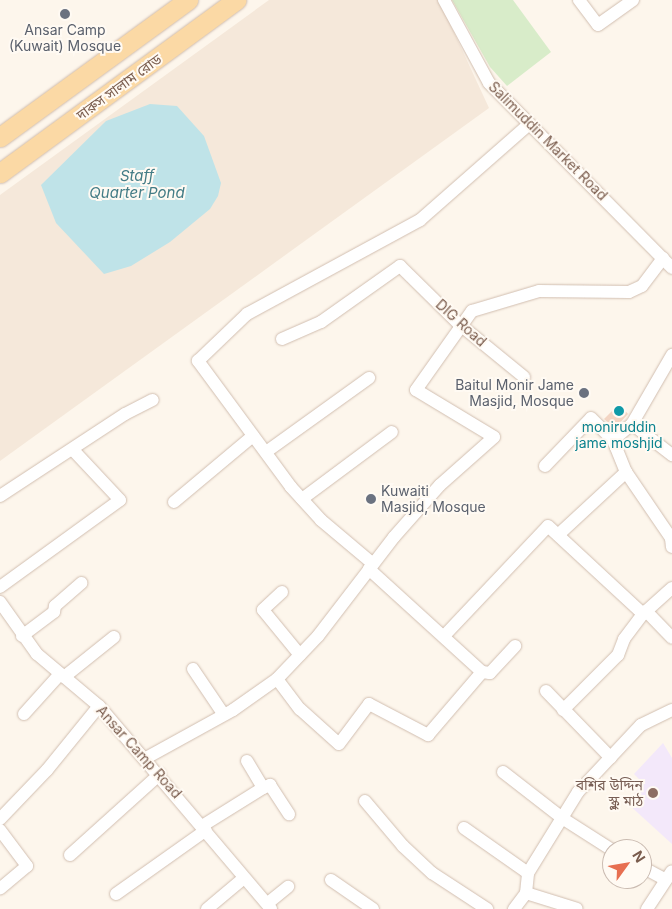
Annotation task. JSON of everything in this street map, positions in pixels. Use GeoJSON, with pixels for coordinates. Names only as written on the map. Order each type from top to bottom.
{"type":"FeatureCollection","features":[{"type":"Feature","properties":{"kind":"main road"},"geometry":{"type":"LineString","coordinates":[[0,137],[188,0]]}},
{"type":"Feature","properties":{"kind":"main road","name":"দারুস সালাম রোড"},"geometry":{"type":"LineString","coordinates":[[0,173],[236,0]]}},
{"type":"Feature","properties":{"kind":"street","name":"Salimuddin Market Road"},"geometry":{"type":"LineString","coordinates":[[444,0],[489,83],[528,125],[668,263]]}},
{"type":"Feature","properties":{"kind":"street"},"geometry":{"type":"LineString","coordinates":[[579,0],[598,25],[633,0]]}},
{"type":"Feature","properties":{"kind":"street"},"geometry":{"type":"LineString","coordinates":[[515,646],[490,673],[482,672],[302,499],[198,361],[247,314],[420,220],[528,125]]}},
{"type":"Feature","properties":{"kind":"street"},"geometry":{"type":"LineString","coordinates":[[146,758],[224,715],[277,679],[300,655],[371,566],[440,485],[494,437],[416,390],[459,324],[472,311],[517,295],[539,291],[628,292],[642,286],[668,263]]}},
{"type":"Feature","properties":{"kind":"street","name":"DIG Road"},"geometry":{"type":"LineString","coordinates":[[282,339],[321,322],[400,266],[459,324],[524,377]]}},
{"type":"Feature","properties":{"kind":"street"},"geometry":{"type":"LineString","coordinates":[[612,440],[632,424],[672,355]]}},
{"type":"Feature","properties":{"kind":"street"},"geometry":{"type":"LineString","coordinates":[[266,452],[369,378]]}},
{"type":"Feature","properties":{"kind":"street"},"geometry":{"type":"LineString","coordinates":[[0,496],[74,451],[124,414],[153,400]]}},
{"type":"Feature","properties":{"kind":"street"},"geometry":{"type":"LineString","coordinates":[[545,466],[590,418],[612,440],[626,472],[671,538],[672,547]]}},
{"type":"Feature","properties":{"kind":"street"},"geometry":{"type":"LineString","coordinates":[[632,424],[672,455]]}},
{"type":"Feature","properties":{"kind":"street"},"geometry":{"type":"LineString","coordinates":[[302,499],[392,432]]}},
{"type":"Feature","properties":{"kind":"street"},"geometry":{"type":"LineString","coordinates":[[174,502],[253,436]]}},
{"type":"Feature","properties":{"kind":"street"},"geometry":{"type":"LineString","coordinates":[[0,587],[120,500],[74,451]]}},
{"type":"Feature","properties":{"kind":"street"},"geometry":{"type":"LineString","coordinates":[[558,535],[626,472]]}},
{"type":"Feature","properties":{"kind":"street"},"geometry":{"type":"LineString","coordinates":[[444,636],[548,526],[672,638]]}},
{"type":"Feature","properties":{"kind":"street"},"geometry":{"type":"LineString","coordinates":[[22,636],[54,612],[54,606],[81,583]]}},
{"type":"Feature","properties":{"kind":"street"},"geometry":{"type":"LineString","coordinates":[[563,710],[618,655],[624,639],[644,612],[672,588]]}},
{"type":"Feature","properties":{"kind":"street"},"geometry":{"type":"LineString","coordinates":[[282,592],[262,610],[300,655]]}},
{"type":"Feature","properties":{"kind":"street","name":"Ansar Camp Road"},"geometry":{"type":"LineString","coordinates":[[0,602],[22,636],[62,675],[98,706],[146,758],[269,906]]}},
{"type":"Feature","properties":{"kind":"street"},"geometry":{"type":"LineString","coordinates":[[24,714],[62,675],[114,637]]}},
{"type":"Feature","properties":{"kind":"street"},"geometry":{"type":"LineString","coordinates":[[193,669],[224,715]]}},
{"type":"Feature","properties":{"kind":"street"},"geometry":{"type":"LineString","coordinates":[[277,679],[300,709],[339,744],[369,704],[428,735],[482,672]]}},
{"type":"Feature","properties":{"kind":"street"},"geometry":{"type":"LineString","coordinates":[[546,691],[563,710],[589,731],[611,758]]}},
{"type":"Feature","properties":{"kind":"street"},"geometry":{"type":"LineString","coordinates":[[0,818],[47,770],[98,706]]}},
{"type":"Feature","properties":{"kind":"street"},"geometry":{"type":"LineString","coordinates":[[514,909],[526,892],[528,873],[578,792],[641,725],[672,710]]}},
{"type":"Feature","properties":{"kind":"street"},"geometry":{"type":"LineString","coordinates":[[247,761],[263,788]]}},
{"type":"Feature","properties":{"kind":"street"},"geometry":{"type":"LineString","coordinates":[[503,772],[562,818],[602,844]]}},
{"type":"Feature","properties":{"kind":"street"},"geometry":{"type":"LineString","coordinates":[[70,855],[160,774]]}},
{"type":"Feature","properties":{"kind":"street"},"geometry":{"type":"LineString","coordinates":[[116,894],[204,828],[263,788],[270,785],[289,814]]}},
{"type":"Feature","properties":{"kind":"street"},"geometry":{"type":"LineString","coordinates":[[365,801],[403,846],[432,873],[487,909]]}},
{"type":"Feature","properties":{"kind":"street"},"geometry":{"type":"LineString","coordinates":[[464,828],[528,873]]}},
{"type":"Feature","properties":{"kind":"street"},"geometry":{"type":"LineString","coordinates":[[0,830],[27,866],[0,889]]}},
{"type":"Feature","properties":{"kind":"street"},"geometry":{"type":"LineString","coordinates":[[648,909],[669,876],[652,870]]}},
{"type":"Feature","properties":{"kind":"street"},"geometry":{"type":"LineString","coordinates":[[207,909],[244,878]]}},
{"type":"Feature","properties":{"kind":"street"},"geometry":{"type":"LineString","coordinates":[[331,880],[373,909]]}},
{"type":"Feature","properties":{"kind":"street"},"geometry":{"type":"LineString","coordinates":[[269,906],[288,887]]}},
{"type":"Feature","properties":{"kind":"street"},"geometry":{"type":"LineString","coordinates":[[526,892],[577,909]]}},
{"type":"Feature","properties":{"kind":"shaded area"},"geometry":{"type":"Polygon","coordinates":[[[269,0],[439,0],[489,108],[0,461],[0,195],[269,0]]]}},
{"type":"Feature","properties":{"kind":"shaded area","name":"বশির উদ্দিন স্কুল মাঠ"},"geometry":{"type":"Polygon","coordinates":[[[663,743],[672,758],[672,844],[627,803],[643,783],[634,774],[663,743]]]}},
{"type":"Feature","properties":{"kind":"green space"},"geometry":{"type":"Polygon","coordinates":[[[452,0],[513,0],[551,52],[507,86],[490,67],[452,0]]]}},
{"type":"Feature","properties":{"kind":"water","name":"Staff Quarter Pond"},"geometry":{"type":"Polygon","coordinates":[[[150,104],[177,106],[204,136],[221,183],[218,196],[210,209],[170,242],[131,266],[104,274],[56,223],[41,185],[106,121],[150,104]]]}},
{"type":"Feature","properties":{"kind":"building","name":"moniruddin jame moshjid"},"geometry":{"type":"Polygon","coordinates":[[[619,404],[628,414],[615,428],[604,419],[619,404]]]}},
{"type":"Feature","properties":{"kind":"place","name":"Ansar Camp (Kuwait) Mosque"},"geometry":{"type":"Point","coordinates":[65,14]}},
{"type":"Feature","properties":{"kind":"place","name":"Baitul Monir Jame Masjid, Mosque"},"geometry":{"type":"Point","coordinates":[584,393]}},
{"type":"Feature","properties":{"kind":"place","name":"moniruddin jame moshjid"},"geometry":{"type":"Point","coordinates":[619,411]}},
{"type":"Feature","properties":{"kind":"place","name":"Kuwaiti Masjid, Mosque"},"geometry":{"type":"Point","coordinates":[371,499]}},
{"type":"Feature","properties":{"kind":"place","name":"বশির উদ্দিন স্কুল মাঠ"},"geometry":{"type":"Point","coordinates":[653,793]}}]}
